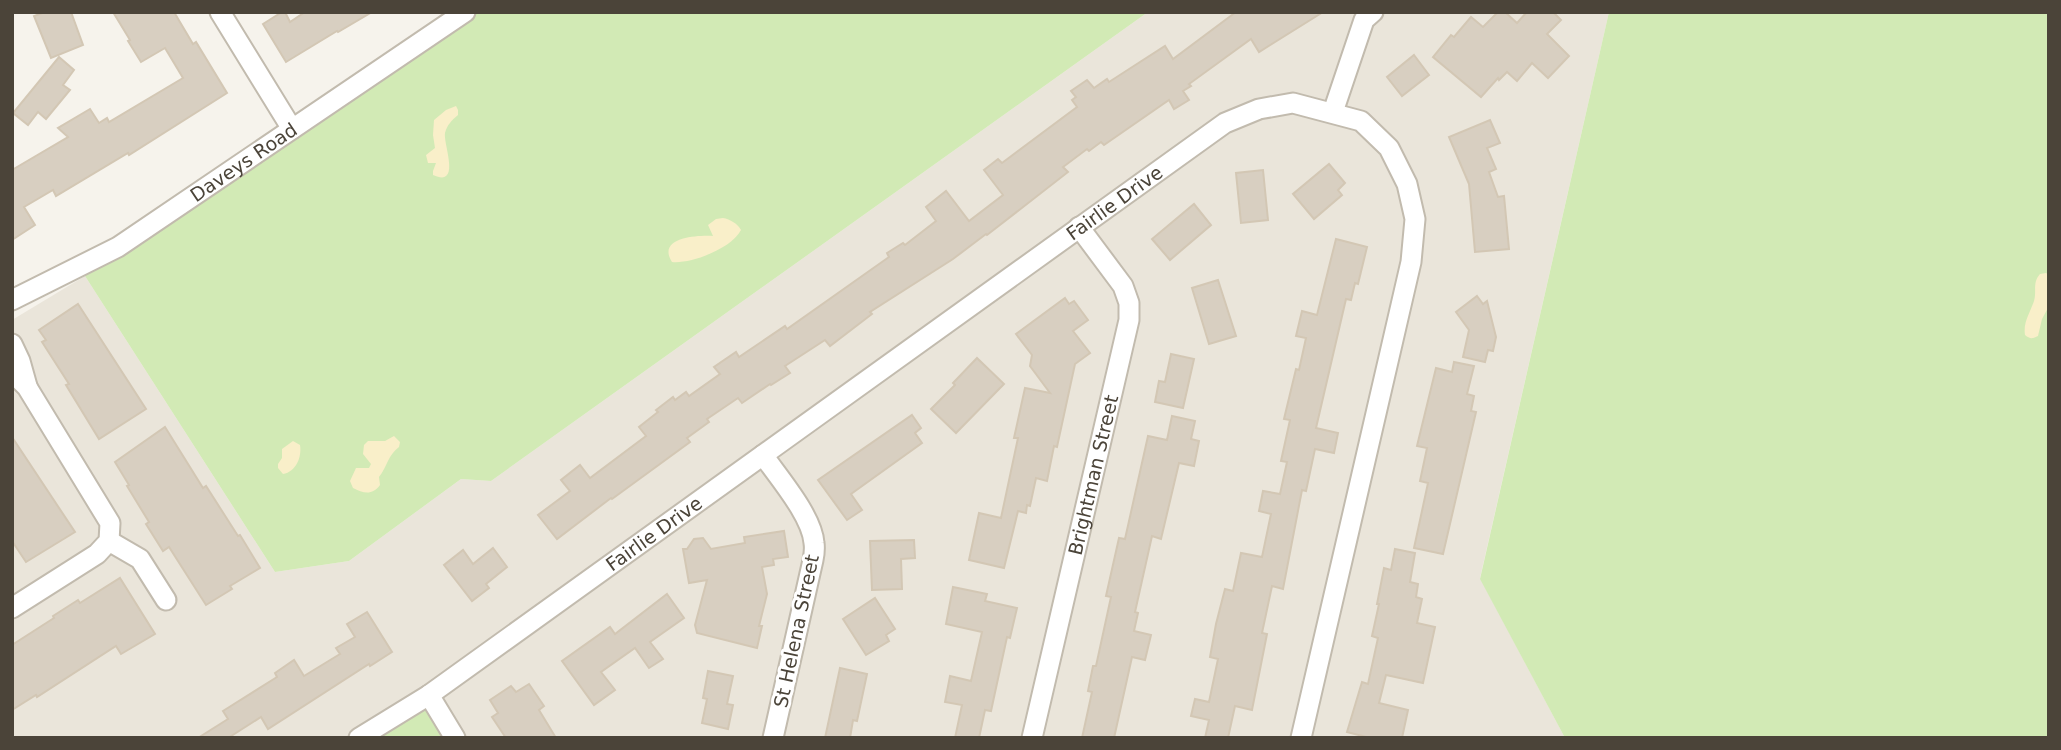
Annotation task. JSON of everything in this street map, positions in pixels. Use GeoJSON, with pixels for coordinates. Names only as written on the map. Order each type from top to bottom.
{"type":"FeatureCollection","features":[{"type":"Feature","properties":{"kind":"street"},"geometry":{"type":"LineString","coordinates":[[220,12],[292,129]]}},
{"type":"Feature","properties":{"kind":"street","name":"Daveys Road"},"geometry":{"type":"LineString","coordinates":[[12,300],[118,247],[465,12]]}},
{"type":"Feature","properties":{"kind":"street"},"geometry":{"type":"LineString","coordinates":[[1333,112],[1364,20],[1373,12]]}},
{"type":"Feature","properties":{"kind":"street","name":"Fairlie Drive"},"geometry":{"type":"LineString","coordinates":[[359,738],[429,695],[1225,123],[1259,108],[1293,103],[1361,121],[1389,148],[1407,184],[1415,219],[1411,262],[1301,738]]}},
{"type":"Feature","properties":{"kind":"street","name":"Brightman Street"},"geometry":{"type":"LineString","coordinates":[[1032,738],[1129,320],[1129,303],[1123,286],[1079,227]]}},
{"type":"Feature","properties":{"kind":"street"},"geometry":{"type":"LineString","coordinates":[[12,344],[27,387]]}},
{"type":"Feature","properties":{"kind":"street"},"geometry":{"type":"LineString","coordinates":[[12,372],[27,387],[110,523],[109,541],[97,554],[12,608]]}},
{"type":"Feature","properties":{"kind":"street","name":"St Helena Street"},"geometry":{"type":"LineString","coordinates":[[763,455],[806,517],[814,544],[813,560],[772,738]]}},
{"type":"Feature","properties":{"kind":"street"},"geometry":{"type":"LineString","coordinates":[[109,541],[140,559],[166,600]]}},
{"type":"Feature","properties":{"kind":"street"},"geometry":{"type":"LineString","coordinates":[[429,695],[455,738]]}},
{"type":"Feature","properties":{"kind":"shaded area"},"geometry":{"type":"Polygon","coordinates":[[[1148,12],[1609,12],[1480,578],[1565,738],[12,738],[12,320],[85,276],[275,572],[349,561],[461,479],[491,481],[1148,12]]]}},
{"type":"Feature","properties":{"kind":"green space"},"geometry":{"type":"Polygon","coordinates":[[[465,12],[1148,12],[491,481],[461,479],[349,561],[275,572],[85,276],[465,12]]]}},
{"type":"Feature","properties":{"kind":"green space"},"geometry":{"type":"Polygon","coordinates":[[[1609,12],[2049,12],[2049,738],[1565,738],[1480,579],[1609,12]]]}},
{"type":"Feature","properties":{"kind":"green space"},"geometry":{"type":"Polygon","coordinates":[[[429,695],[455,738],[359,738],[429,695]]]}},
{"type":"Feature","properties":{"kind":"sand"},"geometry":{"type":"Polygon","coordinates":[[[456,106],[458,115],[445,133],[449,170],[447,175],[442,177],[433,175],[436,163],[428,163],[426,155],[435,148],[434,120],[456,106]]]}},
{"type":"Feature","properties":{"kind":"sand"},"geometry":{"type":"Polygon","coordinates":[[[723,218],[734,222],[741,230],[736,237],[711,254],[672,262],[669,254],[674,243],[690,237],[713,236],[708,225],[723,218]]]}},
{"type":"Feature","properties":{"kind":"sand"},"geometry":{"type":"Polygon","coordinates":[[[2040,274],[2049,275],[2049,306],[2038,336],[2030,338],[2025,335],[2025,326],[2034,301],[2036,281],[2040,274]]]}},
{"type":"Feature","properties":{"kind":"sand"},"geometry":{"type":"Polygon","coordinates":[[[394,436],[400,442],[399,447],[379,477],[380,485],[374,491],[367,492],[353,488],[350,481],[356,468],[369,468],[371,464],[363,454],[364,445],[368,441],[385,441],[394,436]]]}},
{"type":"Feature","properties":{"kind":"sand"},"geometry":{"type":"Polygon","coordinates":[[[293,441],[300,445],[299,459],[295,467],[283,474],[278,468],[282,449],[293,441]]]}},
{"type":"Feature","properties":{"kind":"building"},"geometry":{"type":"Polygon","coordinates":[[[45,12],[71,12],[83,45],[51,58],[34,16],[45,12]]]}},
{"type":"Feature","properties":{"kind":"building"},"geometry":{"type":"Polygon","coordinates":[[[113,12],[174,12],[227,93],[129,155],[128,153],[56,196],[53,190],[24,207],[35,225],[12,240],[12,170],[68,137],[58,128],[90,109],[99,123],[107,118],[109,122],[183,78],[165,48],[141,62],[113,12]]]}},
{"type":"Feature","properties":{"kind":"building"},"geometry":{"type":"Polygon","coordinates":[[[285,12],[290,22],[305,12],[372,12],[286,62],[263,24],[285,12]]]}},
{"type":"Feature","properties":{"kind":"building"},"geometry":{"type":"Polygon","coordinates":[[[1236,12],[1323,12],[1259,52],[1251,39],[1189,84],[1191,86],[1183,91],[1189,100],[1174,109],[1169,100],[1104,145],[1101,142],[1089,151],[1087,149],[1063,167],[1068,172],[987,235],[870,312],[872,314],[830,346],[825,340],[785,366],[790,373],[742,403],[738,398],[707,419],[709,422],[687,438],[690,442],[557,539],[538,515],[570,491],[561,480],[580,465],[590,478],[646,436],[639,427],[673,397],[675,400],[686,392],[689,396],[720,374],[714,367],[736,352],[739,357],[785,326],[787,329],[889,257],[887,253],[903,243],[905,245],[936,221],[926,207],[946,191],[969,221],[1003,195],[984,170],[998,159],[1002,163],[1077,107],[1072,100],[1076,97],[1071,91],[1087,80],[1094,88],[1107,79],[1109,82],[1165,46],[1173,59],[1236,12]]]}},
{"type":"Feature","properties":{"kind":"building"},"geometry":{"type":"Polygon","coordinates":[[[1498,12],[1505,12],[1517,23],[1527,12],[1553,12],[1561,20],[1547,34],[1569,56],[1548,78],[1532,63],[1517,81],[1507,72],[1481,97],[1433,57],[1451,35],[1454,37],[1471,17],[1483,27],[1498,12]]]}},
{"type":"Feature","properties":{"kind":"building"},"geometry":{"type":"Polygon","coordinates":[[[1414,55],[1429,75],[1402,96],[1387,77],[1414,55]]]}},
{"type":"Feature","properties":{"kind":"building"},"geometry":{"type":"Polygon","coordinates":[[[59,57],[74,70],[63,85],[70,90],[46,119],[38,112],[28,125],[13,113],[59,57]]]}},
{"type":"Feature","properties":{"kind":"building"},"geometry":{"type":"Polygon","coordinates":[[[1490,120],[1500,143],[1487,148],[1496,169],[1489,172],[1498,197],[1504,196],[1509,249],[1475,252],[1469,184],[1449,137],[1490,120]]]}},
{"type":"Feature","properties":{"kind":"building"},"geometry":{"type":"Polygon","coordinates":[[[1329,164],[1345,183],[1338,190],[1342,195],[1314,219],[1293,194],[1329,164]]]}},
{"type":"Feature","properties":{"kind":"building"},"geometry":{"type":"Polygon","coordinates":[[[1263,170],[1268,220],[1241,223],[1236,173],[1263,170]]]}},
{"type":"Feature","properties":{"kind":"building"},"geometry":{"type":"Polygon","coordinates":[[[1194,204],[1211,225],[1170,260],[1152,239],[1194,204]]]}},
{"type":"Feature","properties":{"kind":"building"},"geometry":{"type":"Polygon","coordinates":[[[1336,239],[1367,247],[1358,284],[1355,283],[1351,300],[1346,299],[1316,428],[1338,433],[1334,453],[1315,449],[1306,491],[1302,490],[1283,589],[1272,586],[1262,633],[1267,634],[1252,710],[1235,706],[1228,738],[1205,738],[1209,720],[1191,716],[1195,699],[1209,702],[1218,659],[1210,657],[1216,624],[1225,589],[1233,591],[1241,553],[1262,557],[1271,514],[1259,511],[1263,491],[1280,494],[1287,462],[1281,461],[1290,420],[1284,419],[1306,338],[1296,336],[1302,311],[1317,315],[1336,239]]]}},
{"type":"Feature","properties":{"kind":"building"},"geometry":{"type":"Polygon","coordinates":[[[1218,280],[1236,336],[1209,344],[1192,288],[1218,280]]]}},
{"type":"Feature","properties":{"kind":"building"},"geometry":{"type":"Polygon","coordinates":[[[1477,296],[1483,304],[1487,301],[1496,337],[1493,351],[1488,350],[1485,362],[1463,357],[1469,330],[1456,312],[1477,296]]]}},
{"type":"Feature","properties":{"kind":"building"},"geometry":{"type":"Polygon","coordinates":[[[1065,298],[1069,304],[1074,301],[1088,320],[1073,331],[1090,353],[1075,364],[1047,481],[1036,478],[1030,506],[1027,505],[1026,513],[1018,511],[1004,568],[969,560],[979,513],[1001,518],[1018,438],[1014,438],[1025,388],[1050,393],[1030,366],[1032,355],[1016,334],[1065,298]]]}},
{"type":"Feature","properties":{"kind":"building"},"geometry":{"type":"Polygon","coordinates":[[[78,304],[146,409],[99,439],[42,342],[46,340],[39,330],[78,304]]]}},
{"type":"Feature","properties":{"kind":"building"},"geometry":{"type":"Polygon","coordinates":[[[1171,354],[1194,359],[1183,408],[1155,402],[1159,381],[1165,382],[1171,354]]]}},
{"type":"Feature","properties":{"kind":"building"},"geometry":{"type":"Polygon","coordinates":[[[977,358],[1004,384],[956,433],[931,409],[977,358]]]}},
{"type":"Feature","properties":{"kind":"building"},"geometry":{"type":"Polygon","coordinates":[[[1454,362],[1474,366],[1467,394],[1474,396],[1471,411],[1476,412],[1443,554],[1414,548],[1428,483],[1420,481],[1427,448],[1417,446],[1436,368],[1452,372],[1454,362]]]}},
{"type":"Feature","properties":{"kind":"building"},"geometry":{"type":"Polygon","coordinates":[[[912,415],[921,428],[915,433],[922,443],[851,494],[862,510],[847,520],[818,480],[912,415]]]}},
{"type":"Feature","properties":{"kind":"building"},"geometry":{"type":"Polygon","coordinates":[[[1172,416],[1195,421],[1191,439],[1199,441],[1194,466],[1179,463],[1161,539],[1152,536],[1135,612],[1138,613],[1134,631],[1151,635],[1145,660],[1132,657],[1114,738],[1082,738],[1092,692],[1088,691],[1093,666],[1096,666],[1111,597],[1106,596],[1119,538],[1125,539],[1148,436],[1167,440],[1172,416]]]}},
{"type":"Feature","properties":{"kind":"building"},"geometry":{"type":"Polygon","coordinates":[[[165,427],[203,488],[206,486],[260,568],[230,586],[232,589],[206,605],[169,547],[163,551],[146,524],[149,522],[115,462],[165,427]]]}},
{"type":"Feature","properties":{"kind":"building"},"geometry":{"type":"Polygon","coordinates":[[[12,437],[75,532],[26,562],[12,541],[12,437]]]}},
{"type":"Feature","properties":{"kind":"building"},"geometry":{"type":"Polygon","coordinates":[[[784,531],[788,557],[773,559],[774,565],[762,567],[767,594],[757,648],[697,633],[695,625],[707,580],[689,583],[683,549],[687,549],[694,539],[703,538],[711,549],[745,543],[744,537],[784,531]]]}},
{"type":"Feature","properties":{"kind":"building"},"geometry":{"type":"Polygon","coordinates":[[[914,540],[915,558],[901,559],[902,589],[872,590],[870,541],[914,540]]]}},
{"type":"Feature","properties":{"kind":"building"},"geometry":{"type":"Polygon","coordinates":[[[493,548],[507,567],[486,584],[489,588],[472,601],[444,565],[463,550],[473,564],[493,548]]]}},
{"type":"Feature","properties":{"kind":"building"},"geometry":{"type":"Polygon","coordinates":[[[1395,549],[1415,553],[1410,582],[1418,584],[1416,597],[1422,599],[1417,623],[1435,627],[1423,683],[1386,675],[1379,703],[1408,710],[1402,738],[1370,738],[1347,732],[1362,682],[1368,684],[1378,638],[1372,636],[1384,568],[1391,570],[1395,549]]]}},
{"type":"Feature","properties":{"kind":"building"},"geometry":{"type":"Polygon","coordinates":[[[120,578],[155,634],[121,654],[116,646],[12,710],[12,645],[78,600],[80,603],[120,578]]]}},
{"type":"Feature","properties":{"kind":"building"},"geometry":{"type":"Polygon","coordinates":[[[953,587],[987,594],[985,601],[1017,608],[1010,638],[1007,637],[991,711],[985,710],[979,738],[955,738],[962,705],[945,702],[950,676],[971,681],[982,632],[946,624],[953,587]]]}},
{"type":"Feature","properties":{"kind":"building"},"geometry":{"type":"Polygon","coordinates":[[[667,594],[684,618],[650,642],[663,659],[649,668],[635,648],[601,672],[615,690],[594,705],[562,661],[610,627],[615,634],[667,594]]]}},
{"type":"Feature","properties":{"kind":"building"},"geometry":{"type":"Polygon","coordinates":[[[875,598],[895,629],[886,635],[889,641],[866,655],[843,619],[875,598]]]}},
{"type":"Feature","properties":{"kind":"building"},"geometry":{"type":"Polygon","coordinates":[[[367,612],[392,652],[268,729],[261,717],[228,738],[198,738],[228,719],[223,711],[277,677],[275,673],[294,660],[304,676],[340,654],[336,648],[355,637],[347,624],[367,612]]]}},
{"type":"Feature","properties":{"kind":"building"},"geometry":{"type":"Polygon","coordinates":[[[840,668],[867,674],[857,721],[853,720],[850,738],[825,738],[840,668]]]}},
{"type":"Feature","properties":{"kind":"building"},"geometry":{"type":"Polygon","coordinates":[[[708,671],[733,676],[727,704],[733,705],[728,729],[702,723],[707,699],[703,698],[708,671]]]}},
{"type":"Feature","properties":{"kind":"building"},"geometry":{"type":"Polygon","coordinates":[[[529,684],[544,706],[539,710],[556,738],[506,738],[492,717],[498,713],[490,700],[511,686],[516,692],[529,684]]]}}]}
